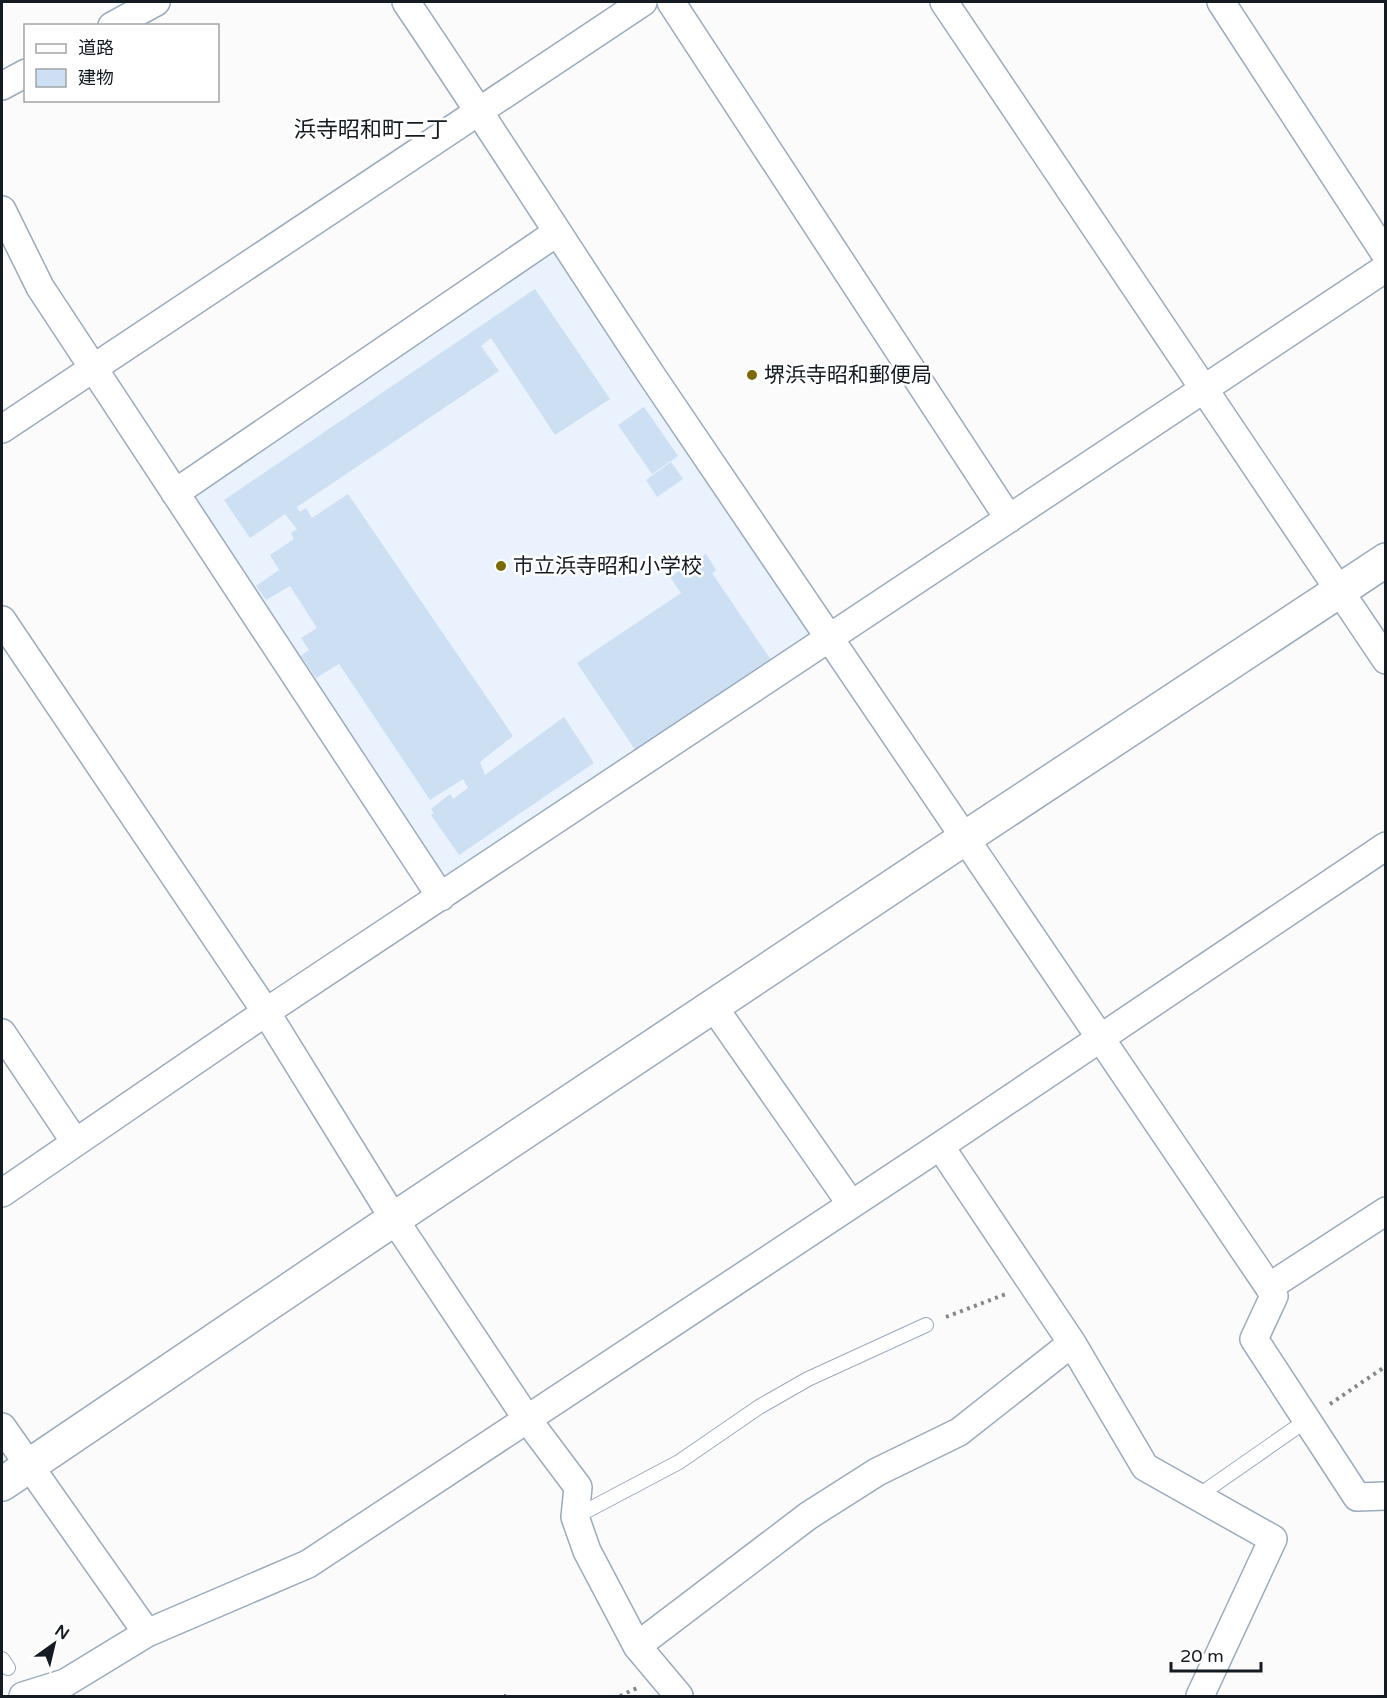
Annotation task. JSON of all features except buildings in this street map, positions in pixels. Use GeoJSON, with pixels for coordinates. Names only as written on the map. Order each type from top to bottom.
{"type":"FeatureCollection","features":[{"type":"Feature","properties":{"kind":"street"},"geometry":{"type":"LineString","coordinates":[[116,24],[156,2]]}},
{"type":"Feature","properties":{"kind":"street"},"geometry":{"type":"LineString","coordinates":[[406,2],[479,110],[556,233],[827,638],[1269,1287],[1274,1296],[1254,1339],[1357,1497],[1386,1496]]}},
{"type":"Feature","properties":{"kind":"street"},"geometry":{"type":"LineString","coordinates":[[2,429],[643,2]]}},
{"type":"Feature","properties":{"kind":"street"},"geometry":{"type":"LineString","coordinates":[[670,2],[1009,519]]}},
{"type":"Feature","properties":{"kind":"street"},"geometry":{"type":"LineString","coordinates":[[944,2],[1386,660]]}},
{"type":"Feature","properties":{"kind":"street"},"geometry":{"type":"LineString","coordinates":[[1221,2],[1386,255]]}},
{"type":"Feature","properties":{"kind":"street"},"geometry":{"type":"LineString","coordinates":[[2,86],[24,74]]}},
{"type":"Feature","properties":{"kind":"street"},"geometry":{"type":"LineString","coordinates":[[2,210],[40,287],[441,897]]}},
{"type":"Feature","properties":{"kind":"street"},"geometry":{"type":"LineString","coordinates":[[175,493],[556,233]]}},
{"type":"Feature","properties":{"kind":"street"},"geometry":{"type":"LineString","coordinates":[[2,1193],[266,1012],[1386,268]]}},
{"type":"Feature","properties":{"kind":"street"},"geometry":{"type":"LineString","coordinates":[[2,1484],[393,1219],[1386,560]]}},
{"type":"Feature","properties":{"kind":"street"},"geometry":{"type":"LineString","coordinates":[[2,620],[266,1012],[393,1219],[527,1419],[578,1487],[575,1516],[587,1551],[637,1646],[679,1696]]}},
{"type":"Feature","properties":{"kind":"street"},"geometry":{"type":"LineString","coordinates":[[23,1696],[65,1683],[147,1633],[308,1564],[940,1146],[1386,846]]}},
{"type":"Feature","properties":{"kind":"street"},"geometry":{"type":"LineString","coordinates":[[713,1006],[851,1204]]}},
{"type":"Feature","properties":{"kind":"street"},"geometry":{"type":"LineString","coordinates":[[2,1033],[75,1142]]}},
{"type":"Feature","properties":{"kind":"street"},"geometry":{"type":"LineString","coordinates":[[940,1146],[1072,1342],[1145,1467],[1274,1539],[1200,1696]]}},
{"type":"Feature","properties":{"kind":"street"},"geometry":{"type":"LineString","coordinates":[[1269,1287],[1386,1211]]}},
{"type":"Feature","properties":{"kind":"street"},"geometry":{"type":"LineString","coordinates":[[637,1646],[808,1516],[878,1472],[959,1432],[1072,1342]]}},
{"type":"Feature","properties":{"kind":"street"},"geometry":{"type":"LineString","coordinates":[[2,1426],[28,1467],[147,1633]]}},
{"type":"Feature","properties":{"kind":"lane"},"geometry":{"type":"LineString","coordinates":[[575,1516],[679,1462],[759,1407],[808,1380],[926,1325]]}},
{"type":"Feature","properties":{"kind":"lane"},"geometry":{"type":"LineString","coordinates":[[1198,1496],[1307,1420]]}},
{"type":"Feature","properties":{"kind":"path"},"geometry":{"type":"LineString","coordinates":[[926,1325],[1033,1284]]}},
{"type":"Feature","properties":{"kind":"path"},"geometry":{"type":"LineString","coordinates":[[1307,1420],[1386,1366]]}},
{"type":"Feature","properties":{"kind":"shaded area","name":"市立浜寺昭和小学校"},"geometry":{"type":"Polygon","coordinates":[[[556,233],[827,638],[441,897],[175,493],[556,233]]]}},
{"type":"Feature","properties":{"kind":"place","name":"堺浜寺昭和郵便局"},"geometry":{"type":"Point","coordinates":[752,375]}},
{"type":"Feature","properties":{"kind":"place","name":"市立浜寺昭和小学校"},"geometry":{"type":"Point","coordinates":[501,566]}},
{"type":"Feature","properties":{"kind":"district","name":"浜寺昭和町二丁"},"geometry":{"type":"Point","coordinates":[371,130]}}]}
